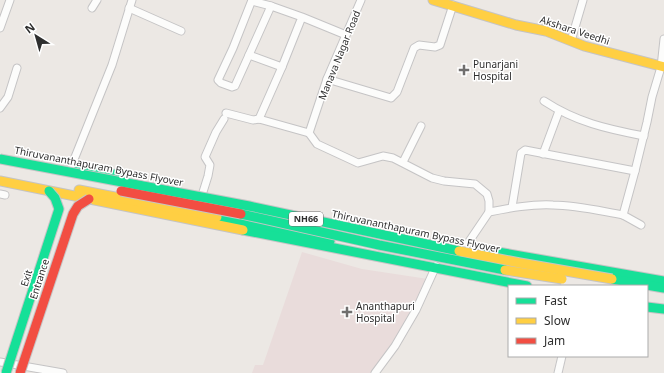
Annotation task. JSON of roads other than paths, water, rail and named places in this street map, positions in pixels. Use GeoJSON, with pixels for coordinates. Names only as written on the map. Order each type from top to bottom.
{"type":"FeatureCollection","features":[{"type":"Feature","properties":{"kind":"main road","name":"Akshara Veedhi"},"geometry":{"type":"LineString","coordinates":[[433,0],[516,25],[546,31],[584,46],[662,67]]}},
{"type":"Feature","properties":{"kind":"main road"},"geometry":{"type":"LineString","coordinates":[[0,153],[95,170],[466,246],[664,281]]}},
{"type":"Feature","properties":{"kind":"main road","name":"Thiruvananthapuram Bypass Flyover"},"geometry":{"type":"LineString","coordinates":[[0,159],[249,206],[520,263],[647,285]]}},
{"type":"Feature","properties":{"kind":"main road","name":"Thiruvananthapuram Bypass Flyover"},"geometry":{"type":"LineString","coordinates":[[0,168],[250,216],[379,245],[508,271],[598,285]]}},
{"type":"Feature","properties":{"kind":"main road"},"geometry":{"type":"LineString","coordinates":[[0,174],[273,229],[399,257],[405,263]]}},
{"type":"Feature","properties":{"kind":"main road"},"geometry":{"type":"LineString","coordinates":[[0,181],[405,263],[522,285]]}},
{"type":"Feature","properties":{"kind":"main road","name":"Exit"},"geometry":{"type":"LineString","coordinates":[[6,373],[59,209],[55,198],[50,191]]}},
{"type":"Feature","properties":{"kind":"main road","name":"Entrance"},"geometry":{"type":"LineString","coordinates":[[20,373],[73,214],[78,206],[89,199]]}},
{"type":"Feature","properties":{"kind":"main road","name":"Thiruvananthapuram Bypass Flyover"},"geometry":{"type":"LineString","coordinates":[[648,285],[664,288]]}},
{"type":"Feature","properties":{"kind":"main road"},"geometry":{"type":"LineString","coordinates":[[648,294],[664,297]]}},
{"type":"Feature","properties":{"kind":"main road"},"geometry":{"type":"LineString","coordinates":[[648,307],[664,309]]}},
{"type":"Feature","properties":{"kind":"street"},"geometry":{"type":"LineString","coordinates":[[0,28],[10,0]]}},
{"type":"Feature","properties":{"kind":"street"},"geometry":{"type":"LineString","coordinates":[[92,8],[97,0]]}},
{"type":"Feature","properties":{"kind":"street"},"geometry":{"type":"LineString","coordinates":[[71,166],[112,65],[132,0]]}},
{"type":"Feature","properties":{"kind":"street"},"geometry":{"type":"LineString","coordinates":[[271,6],[235,86],[232,87],[221,83],[218,80],[233,48],[252,0],[271,6],[302,17],[346,36]]}},
{"type":"Feature","properties":{"kind":"street","name":"Manava Nagar Road"},"geometry":{"type":"LineString","coordinates":[[309,133],[327,79],[361,0]]}},
{"type":"Feature","properties":{"kind":"street"},"geometry":{"type":"LineString","coordinates":[[571,41],[583,0]]}},
{"type":"Feature","properties":{"kind":"street"},"geometry":{"type":"LineString","coordinates":[[327,79],[391,98],[397,92],[414,48],[419,45],[435,47],[440,45],[453,5]]}},
{"type":"Feature","properties":{"kind":"street"},"geometry":{"type":"LineString","coordinates":[[129,8],[181,31]]}},
{"type":"Feature","properties":{"kind":"street"},"geometry":{"type":"LineString","coordinates":[[259,119],[302,17]]}},
{"type":"Feature","properties":{"kind":"street"},"geometry":{"type":"LineString","coordinates":[[623,215],[644,136],[652,98],[662,67],[664,39]]}},
{"type":"Feature","properties":{"kind":"street"},"geometry":{"type":"LineString","coordinates":[[249,55],[282,67]]}},
{"type":"Feature","properties":{"kind":"street"},"geometry":{"type":"LineString","coordinates":[[0,108],[8,96],[17,68]]}},
{"type":"Feature","properties":{"kind":"street"},"geometry":{"type":"LineString","coordinates":[[544,101],[559,111],[576,119],[603,128],[644,136]]}},
{"type":"Feature","properties":{"kind":"street"},"geometry":{"type":"LineString","coordinates":[[543,154],[559,111]]}},
{"type":"Feature","properties":{"kind":"street"},"geometry":{"type":"LineString","coordinates":[[203,192],[210,165],[204,157],[225,116],[252,120],[259,119],[309,133],[316,144],[358,163],[382,156],[393,158],[432,178],[444,181],[475,184],[487,194],[489,201],[489,212],[466,246],[461,250],[458,262],[461,273]]}},
{"type":"Feature","properties":{"kind":"street"},"geometry":{"type":"LineString","coordinates":[[403,162],[421,126]]}},
{"type":"Feature","properties":{"kind":"street"},"geometry":{"type":"LineString","coordinates":[[512,207],[521,153],[528,150],[635,171]]}},
{"type":"Feature","properties":{"kind":"street"},"geometry":{"type":"LineString","coordinates":[[489,212],[512,207],[552,205],[571,206],[623,215],[641,225]]}},
{"type":"Feature","properties":{"kind":"street"},"geometry":{"type":"LineString","coordinates":[[375,373],[395,346],[416,310],[434,268],[441,261],[443,249],[437,240]]}},
{"type":"Feature","properties":{"kind":"street"},"geometry":{"type":"LineString","coordinates":[[558,373],[562,357]]}},
{"type":"Feature","properties":{"kind":"street"},"geometry":{"type":"LineString","coordinates":[[0,362],[63,373]]}},
{"type":"Feature","properties":{"kind":"place","name":"Punarjani Hospital"},"geometry":{"type":"Point","coordinates":[464,70]}},
{"type":"Feature","properties":{"kind":"place","name":"Ananthapuri Hospital"},"geometry":{"type":"Point","coordinates":[347,312]}}]}
